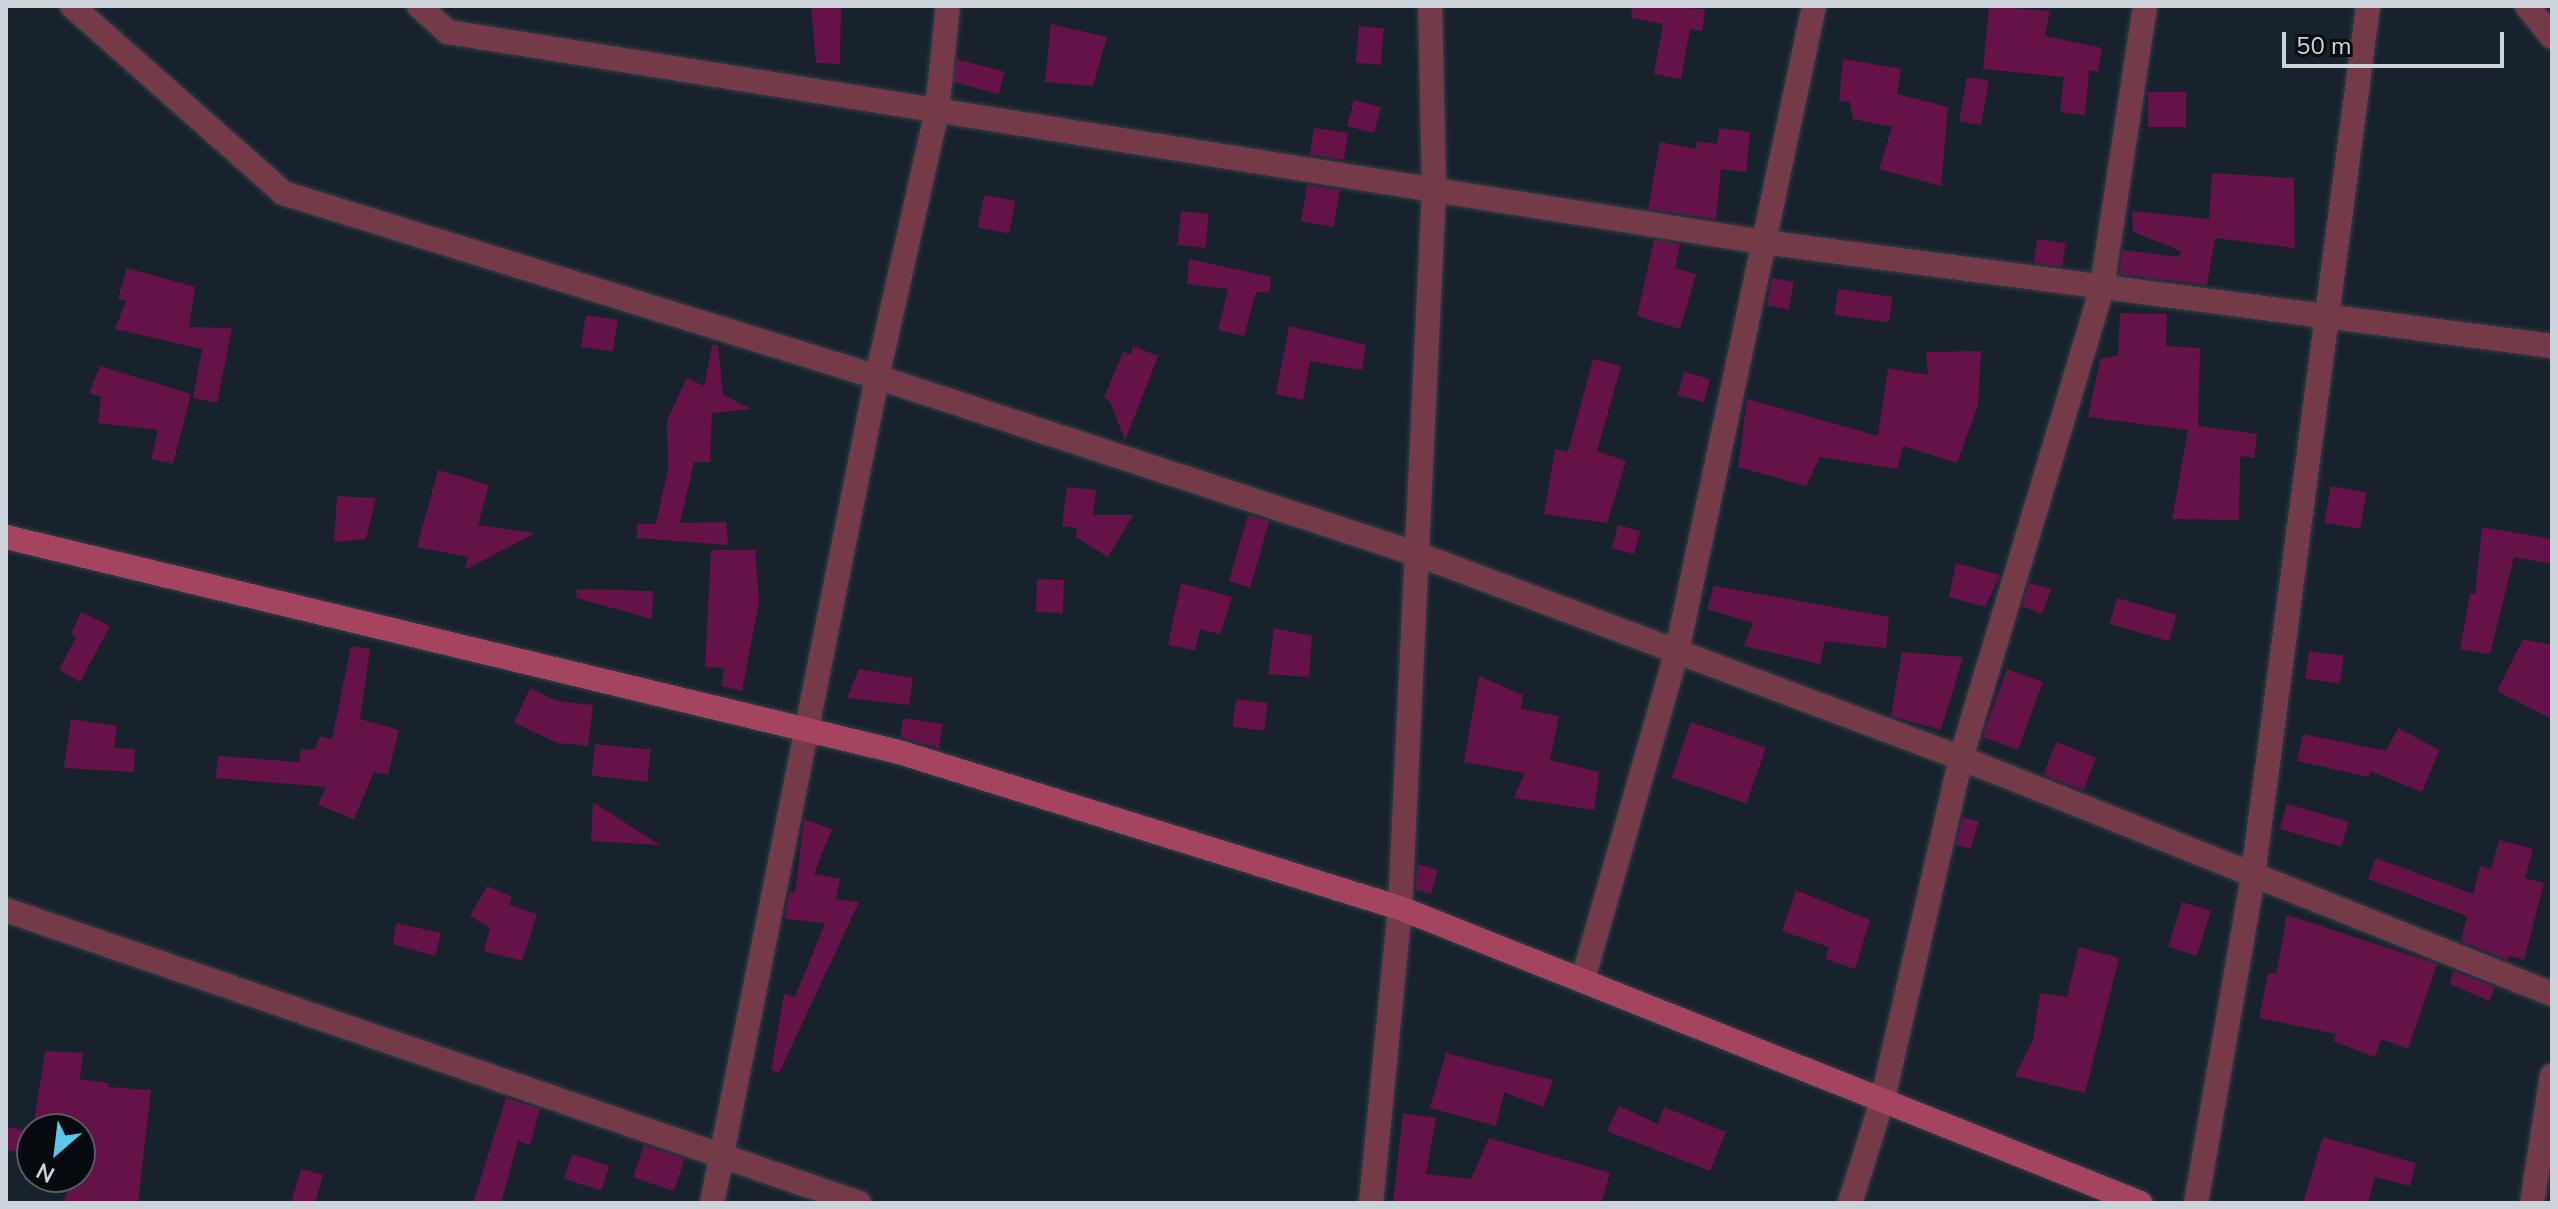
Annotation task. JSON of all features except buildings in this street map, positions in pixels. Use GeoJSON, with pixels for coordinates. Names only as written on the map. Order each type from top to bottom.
{"type":"FeatureCollection","features":[{"type":"Feature","properties":{"kind":"main road"},"geometry":{"type":"LineString","coordinates":[[6,537],[899,752],[1400,908],[2140,1203]]}},
{"type":"Feature","properties":{"kind":"street"},"geometry":{"type":"LineString","coordinates":[[72,6],[283,193],[877,377],[1417,554],[1961,758],[2552,994]]}},
{"type":"Feature","properties":{"kind":"street"},"geometry":{"type":"LineString","coordinates":[[419,6],[448,32],[1434,190],[1763,242],[2102,287],[2330,313],[2552,346]]}},
{"type":"Feature","properties":{"kind":"street"},"geometry":{"type":"LineString","coordinates":[[712,1203],[877,377],[937,110],[948,6]]}},
{"type":"Feature","properties":{"kind":"street"},"geometry":{"type":"LineString","coordinates":[[1371,1203],[1400,908],[1434,190],[1430,6]]}},
{"type":"Feature","properties":{"kind":"street"},"geometry":{"type":"LineString","coordinates":[[1583,979],[1677,651],[1814,6]]}},
{"type":"Feature","properties":{"kind":"street"},"geometry":{"type":"LineString","coordinates":[[1850,1203],[1883,1098],[1961,758],[2102,287],[2145,6]]}},
{"type":"Feature","properties":{"kind":"street"},"geometry":{"type":"LineString","coordinates":[[2196,1203],[2253,875],[2330,313],[2368,6]]}},
{"type":"Feature","properties":{"kind":"street"},"geometry":{"type":"LineString","coordinates":[[2527,6],[2552,37]]}},
{"type":"Feature","properties":{"kind":"street"},"geometry":{"type":"LineString","coordinates":[[6,910],[859,1203]]}},
{"type":"Feature","properties":{"kind":"street"},"geometry":{"type":"LineString","coordinates":[[2532,1203],[2552,1076]]}}]}
